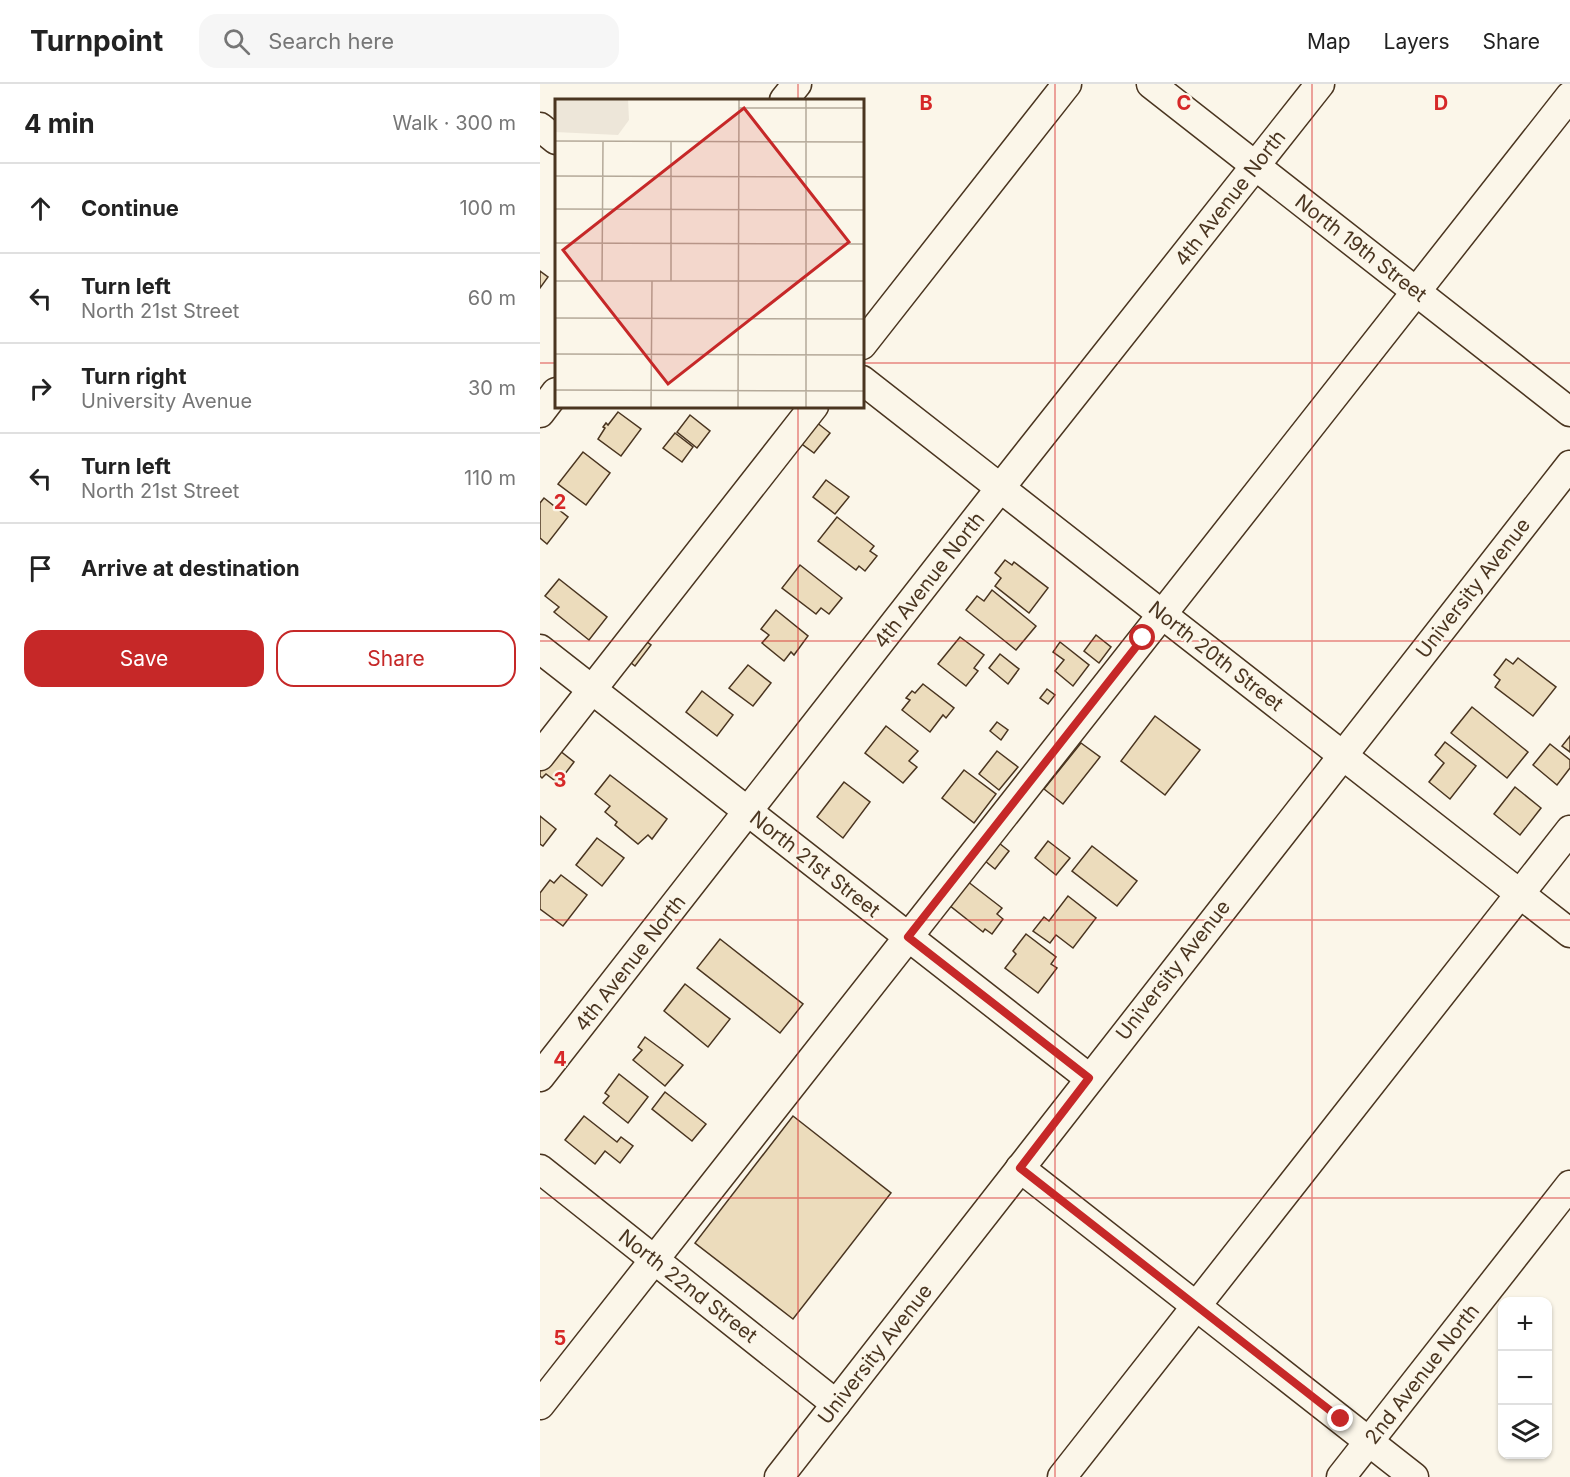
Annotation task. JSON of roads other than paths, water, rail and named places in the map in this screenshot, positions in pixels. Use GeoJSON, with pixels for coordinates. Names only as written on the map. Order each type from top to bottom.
{"type":"FeatureCollection","features":[{"type":"Feature","properties":{"kind":"street"},"geometry":{"type":"LineString","coordinates":[[785,99],[797,84]]}},
{"type":"Feature","properties":{"kind":"street"},"geometry":{"type":"LineString","coordinates":[[864,342],[1067,84]]}},
{"type":"Feature","properties":{"kind":"street","name":"North 19th Street"},"geometry":{"type":"LineString","coordinates":[[1151,84],[1570,412]]}},
{"type":"Feature","properties":{"kind":"street","name":"4th Avenue North"},"geometry":{"type":"LineString","coordinates":[[540,1077],[1001,487],[1320,84]]}},
{"type":"Feature","properties":{"kind":"street"},"geometry":{"type":"LineString","coordinates":[[540,1405],[1570,96]]}},
{"type":"Feature","properties":{"kind":"street"},"geometry":{"type":"LineString","coordinates":[[540,127],[555,139]]}},
{"type":"Feature","properties":{"kind":"street","name":"North 20th Street"},"geometry":{"type":"LineString","coordinates":[[864,382],[1570,933]]}},
{"type":"Feature","properties":{"kind":"street"},"geometry":{"type":"LineString","coordinates":[[540,413],[555,393]]}},
{"type":"Feature","properties":{"kind":"street"},"geometry":{"type":"LineString","coordinates":[[540,756],[812,408]]}},
{"type":"Feature","properties":{"kind":"street","name":"University Avenue"},"geometry":{"type":"LineString","coordinates":[[779,1477],[1570,465]]}},
{"type":"Feature","properties":{"kind":"street","name":"North 21st Street"},"geometry":{"type":"LineString","coordinates":[[540,649],[1089,1078]]}},
{"type":"Feature","properties":{"kind":"street"},"geometry":{"type":"LineString","coordinates":[[1062,1477],[1570,830]]}},
{"type":"Feature","properties":{"kind":"street"},"geometry":{"type":"LineString","coordinates":[[1020,1168],[1414,1477]]}},
{"type":"Feature","properties":{"kind":"street","name":"North 22nd Street"},"geometry":{"type":"LineString","coordinates":[[540,1169],[836,1404]]}},
{"type":"Feature","properties":{"kind":"street","name":"2nd Avenue North"},"geometry":{"type":"LineString","coordinates":[[1341,1477],[1570,1185]]}}]}
